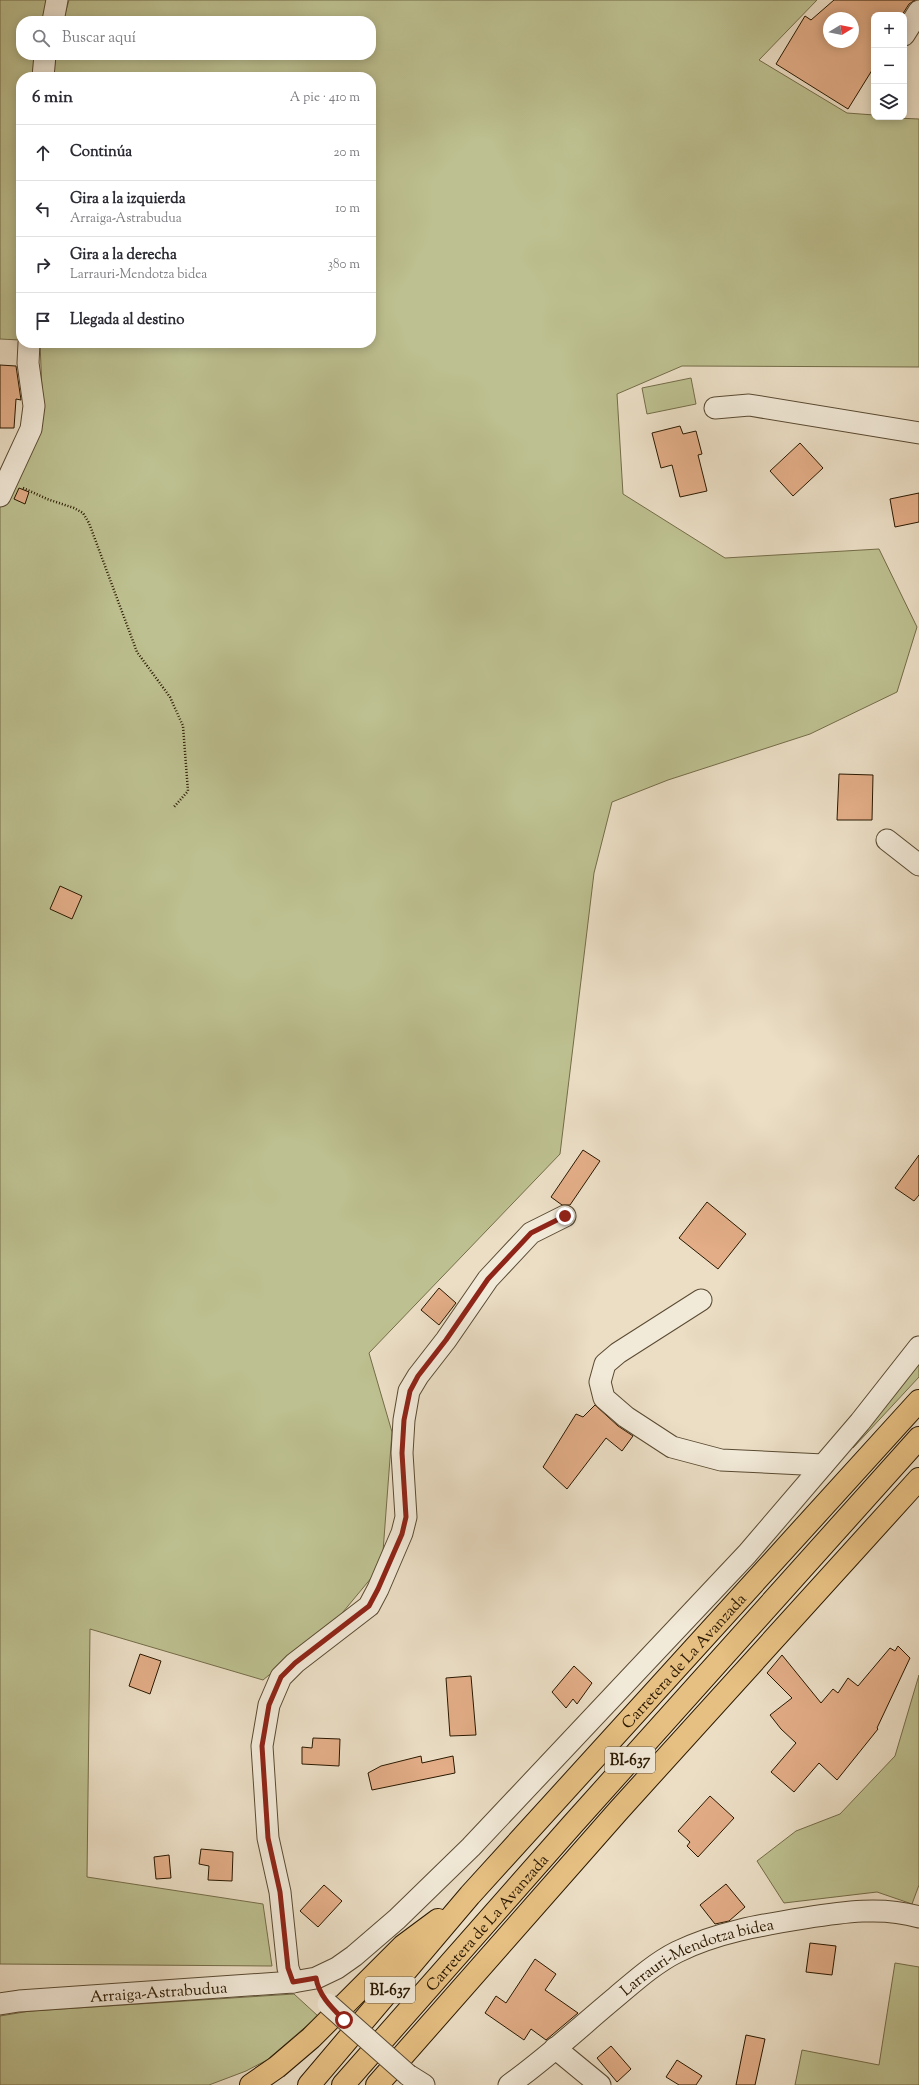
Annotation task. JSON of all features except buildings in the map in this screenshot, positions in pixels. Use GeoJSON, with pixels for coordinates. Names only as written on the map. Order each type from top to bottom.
{"type":"FeatureCollection","features":[{"type":"Feature","properties":{"kind":"main road","name":"Carretera de La Avanzada"},"geometry":{"type":"LineString","coordinates":[[309,2085],[470,1895],[919,1401]]}},
{"type":"Feature","properties":{"kind":"main road","name":"Carretera de La Avanzada"},"geometry":{"type":"LineString","coordinates":[[343,2085],[577,1819],[919,1438]]}},
{"type":"Feature","properties":{"kind":"main road"},"geometry":{"type":"LineString","coordinates":[[377,2085],[619,1810],[919,1479]]}},
{"type":"Feature","properties":{"kind":"main road"},"geometry":{"type":"LineString","coordinates":[[251,2085],[277,2067],[311,2038],[403,1946],[470,1895]]}},
{"type":"Feature","properties":{"kind":"street"},"geometry":{"type":"LineString","coordinates":[[54,16],[57,0]]}},
{"type":"Feature","properties":{"kind":"street"},"geometry":{"type":"LineString","coordinates":[[907,30],[919,11]]}},
{"type":"Feature","properties":{"kind":"street"},"geometry":{"type":"LineString","coordinates":[[44,72],[45,60]]}},
{"type":"Feature","properties":{"kind":"street"},"geometry":{"type":"LineString","coordinates":[[5,482],[31,429],[34,406],[28,363],[29,348]]}},
{"type":"Feature","properties":{"kind":"street"},"geometry":{"type":"LineString","coordinates":[[715,408],[749,405],[919,433]]}},
{"type":"Feature","properties":{"kind":"street"},"geometry":{"type":"LineString","coordinates":[[887,840],[919,864]]}},
{"type":"Feature","properties":{"kind":"street"},"geometry":{"type":"LineString","coordinates":[[293,1982],[288,1968],[280,1892],[268,1838],[262,1746],[269,1705],[281,1677],[295,1663],[369,1606],[378,1589],[402,1534],[406,1517],[402,1453],[404,1420],[410,1391],[418,1376],[446,1340],[488,1279],[531,1233],[565,1216]]}},
{"type":"Feature","properties":{"kind":"street"},"geometry":{"type":"LineString","coordinates":[[701,1300],[618,1353],[605,1364],[600,1382],[604,1398],[626,1417],[672,1447],[721,1460],[824,1465]]}},
{"type":"Feature","properties":{"kind":"street","name":"Arraiga-Astrabudua"},"geometry":{"type":"LineString","coordinates":[[0,2004],[19,2001],[293,1982],[316,1978],[337,1968],[354,1956],[397,1919],[471,1846],[747,1554],[824,1465],[919,1347]]}},
{"type":"Feature","properties":{"kind":"street","name":"Larrauri-Mendotza bidea"},"geometry":{"type":"LineString","coordinates":[[509,2085],[641,1976],[676,1953],[714,1936],[762,1925],[866,1910],[907,1913],[919,1917]]}},
{"type":"Feature","properties":{"kind":"street"},"geometry":{"type":"LineString","coordinates":[[316,1978],[318,1988],[328,2004],[416,2080]]}},
{"type":"Feature","properties":{"kind":"street"},"geometry":{"type":"LineString","coordinates":[[555,2048],[600,2085]]}},
{"type":"Feature","properties":{"kind":"path"},"geometry":{"type":"LineString","coordinates":[[5,482],[74,508],[82,513],[89,523],[137,652],[170,697],[183,726],[188,791],[181,802],[173,808]]}},
{"type":"Feature","properties":{"kind":"green space"},"geometry":{"type":"Polygon","coordinates":[[[0,0],[50,0],[45,16],[16,16],[16,60],[38,60],[37,72],[16,72],[16,340],[0,339],[0,0]]]}},
{"type":"Feature","properties":{"kind":"green space"},"geometry":{"type":"Polygon","coordinates":[[[69,0],[817,0],[759,60],[847,113],[871,115],[871,120],[919,119],[919,367],[682,366],[617,394],[623,494],[725,558],[879,549],[917,627],[897,692],[810,734],[668,780],[612,802],[594,873],[560,1154],[369,1353],[392,1432],[382,1565],[338,1618],[263,1680],[90,1629],[87,1877],[263,1904],[272,1966],[0,1964],[0,505],[43,414],[40,348],[376,348],[376,72],[54,72],[55,60],[376,60],[376,16],[64,16],[69,0]]]}},
{"type":"Feature","properties":{"kind":"green space"},"geometry":{"type":"Polygon","coordinates":[[[691,378],[696,404],[647,414],[642,388],[691,378]]]}},
{"type":"Feature","properties":{"kind":"green space"},"geometry":{"type":"Polygon","coordinates":[[[919,1363],[919,1377],[853,1448],[919,1363]]]}},
{"type":"Feature","properties":{"kind":"green space"},"geometry":{"type":"Polygon","coordinates":[[[919,1675],[919,1885],[912,1904],[877,1892],[784,1903],[757,1861],[796,1831],[840,1814],[895,1756],[919,1675]]]}},
{"type":"Feature","properties":{"kind":"green space"},"geometry":{"type":"Polygon","coordinates":[[[895,1963],[919,1967],[919,2085],[795,2085],[802,2050],[879,2065],[895,1963]]]}},
{"type":"Feature","properties":{"kind":"green space"},"geometry":{"type":"Polygon","coordinates":[[[294,1994],[318,2016],[267,2060],[246,2071],[209,2085],[0,2085],[0,2016],[30,2011],[294,1994]]]}},
{"type":"Feature","properties":{"kind":"route"},"geometry":{"type":"LineString","coordinates":[[344,2020],[328,2004],[318,1988],[316,1978],[293,1982],[288,1968],[280,1892],[268,1838],[262,1746],[269,1705],[281,1677],[295,1663],[369,1606],[378,1589],[402,1534],[406,1517],[402,1453],[404,1420],[410,1391],[418,1376],[446,1340],[488,1279],[531,1233],[565,1216]]}}]}
